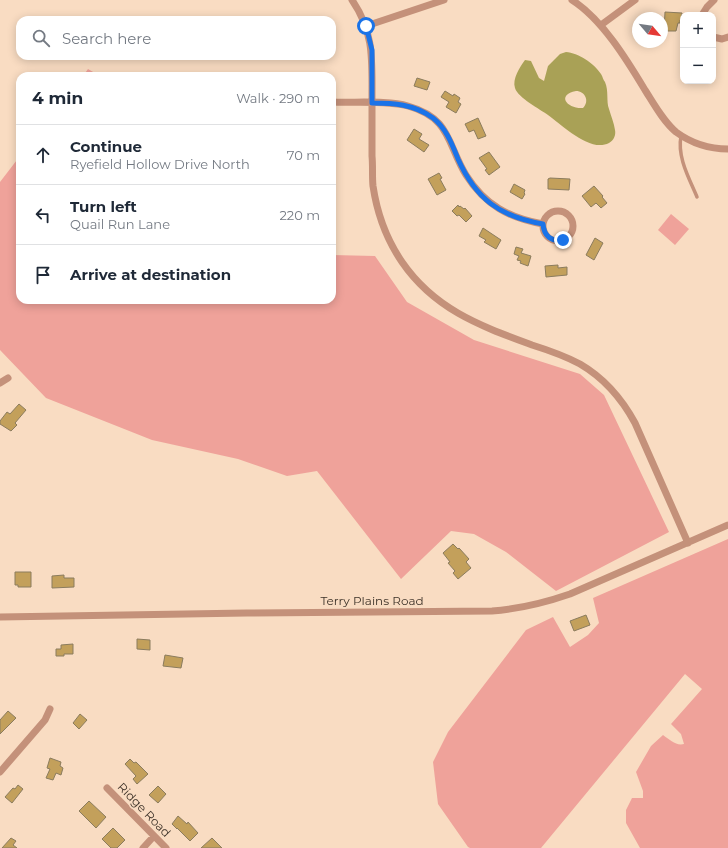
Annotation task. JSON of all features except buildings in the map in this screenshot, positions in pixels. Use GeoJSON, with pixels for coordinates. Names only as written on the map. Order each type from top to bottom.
{"type":"FeatureCollection","features":[{"type":"Feature","properties":{"kind":"street"},"geometry":{"type":"LineString","coordinates":[[352,0],[358,8],[366,26],[372,50],[373,186],[381,220],[390,241],[402,262],[414,278],[441,304],[467,319],[562,355],[580,364],[614,392],[635,423],[688,543]]}},
{"type":"Feature","properties":{"kind":"street"},"geometry":{"type":"LineString","coordinates":[[366,26],[444,0]]}},
{"type":"Feature","properties":{"kind":"street"},"geometry":{"type":"LineString","coordinates":[[572,0],[585,9],[601,25],[633,70],[664,119],[676,131],[694,142],[711,147],[728,149]]}},
{"type":"Feature","properties":{"kind":"street"},"geometry":{"type":"LineString","coordinates":[[601,25],[635,0]]}},
{"type":"Feature","properties":{"kind":"street"},"geometry":{"type":"LineString","coordinates":[[704,12],[707,6],[714,0]]}},
{"type":"Feature","properties":{"kind":"street"},"geometry":{"type":"LineString","coordinates":[[716,38],[722,39],[728,37]]}},
{"type":"Feature","properties":{"kind":"street"},"geometry":{"type":"LineString","coordinates":[[336,102],[397,103],[424,112],[441,125],[449,137],[465,174],[485,199],[499,210],[514,217],[524,221],[543,224]]}},
{"type":"Feature","properties":{"kind":"street"},"geometry":{"type":"LineString","coordinates":[[560,211],[569,216],[573,225],[567,238],[558,241],[553,240],[545,234],[543,224],[544,220],[551,213],[560,211]]}},
{"type":"Feature","properties":{"kind":"street"},"geometry":{"type":"LineString","coordinates":[[0,383],[8,378]]}},
{"type":"Feature","properties":{"kind":"street","name":"Terry Plains Road"},"geometry":{"type":"LineString","coordinates":[[0,617],[492,611],[514,609],[544,603],[570,594],[728,525]]}},
{"type":"Feature","properties":{"kind":"street"},"geometry":{"type":"LineString","coordinates":[[0,772],[45,720],[50,709]]}},
{"type":"Feature","properties":{"kind":"street","name":"Ridge Road"},"geometry":{"type":"LineString","coordinates":[[106,788],[166,848]]}},
{"type":"Feature","properties":{"kind":"street"},"geometry":{"type":"LineString","coordinates":[[143,848],[154,836]]}},
{"type":"Feature","properties":{"kind":"lane"},"geometry":{"type":"LineString","coordinates":[[682,135],[680,144],[681,156],[697,197]]}},
{"type":"Feature","properties":{"kind":"shaded area"},"geometry":{"type":"Polygon","coordinates":[[[566,52],[581,56],[590,62],[602,75],[606,85],[608,106],[615,132],[615,136],[611,142],[601,145],[585,141],[568,131],[520,96],[517,92],[514,84],[519,70],[525,60],[531,61],[539,78],[544,81],[548,66],[560,54],[566,52]],[[579,91],[566,95],[565,98],[568,104],[577,108],[583,108],[586,102],[586,97],[579,91]]]}},
{"type":"Feature","properties":{"kind":"shaded area"},"geometry":{"type":"Polygon","coordinates":[[[88,69],[93,72],[86,72],[88,69]]]}},
{"type":"Feature","properties":{"kind":"shaded area"},"geometry":{"type":"Polygon","coordinates":[[[16,161],[16,304],[336,304],[336,255],[375,256],[407,302],[474,340],[580,374],[604,395],[669,532],[556,591],[506,552],[474,534],[451,531],[401,579],[317,471],[287,476],[238,459],[152,440],[46,398],[0,350],[0,182],[16,161]]]}},
{"type":"Feature","properties":{"kind":"shaded area"},"geometry":{"type":"Polygon","coordinates":[[[671,214],[689,229],[675,245],[658,230],[671,214]]]}},
{"type":"Feature","properties":{"kind":"shaded area"},"geometry":{"type":"Polygon","coordinates":[[[728,539],[728,848],[640,848],[626,823],[626,810],[632,798],[643,798],[643,791],[636,772],[651,746],[663,735],[671,741],[684,744],[681,734],[671,724],[702,689],[685,674],[541,848],[468,847],[438,804],[433,762],[448,732],[526,630],[553,617],[570,647],[588,635],[599,623],[593,598],[728,539]]]}},
{"type":"Feature","properties":{"kind":"route"},"geometry":{"type":"LineString","coordinates":[[366,26],[372,50],[372,103],[397,103],[424,112],[433,118],[441,125],[449,137],[465,174],[485,199],[499,210],[514,217],[524,221],[543,224],[543,230],[549,238],[558,241],[563,240]]}}]}
